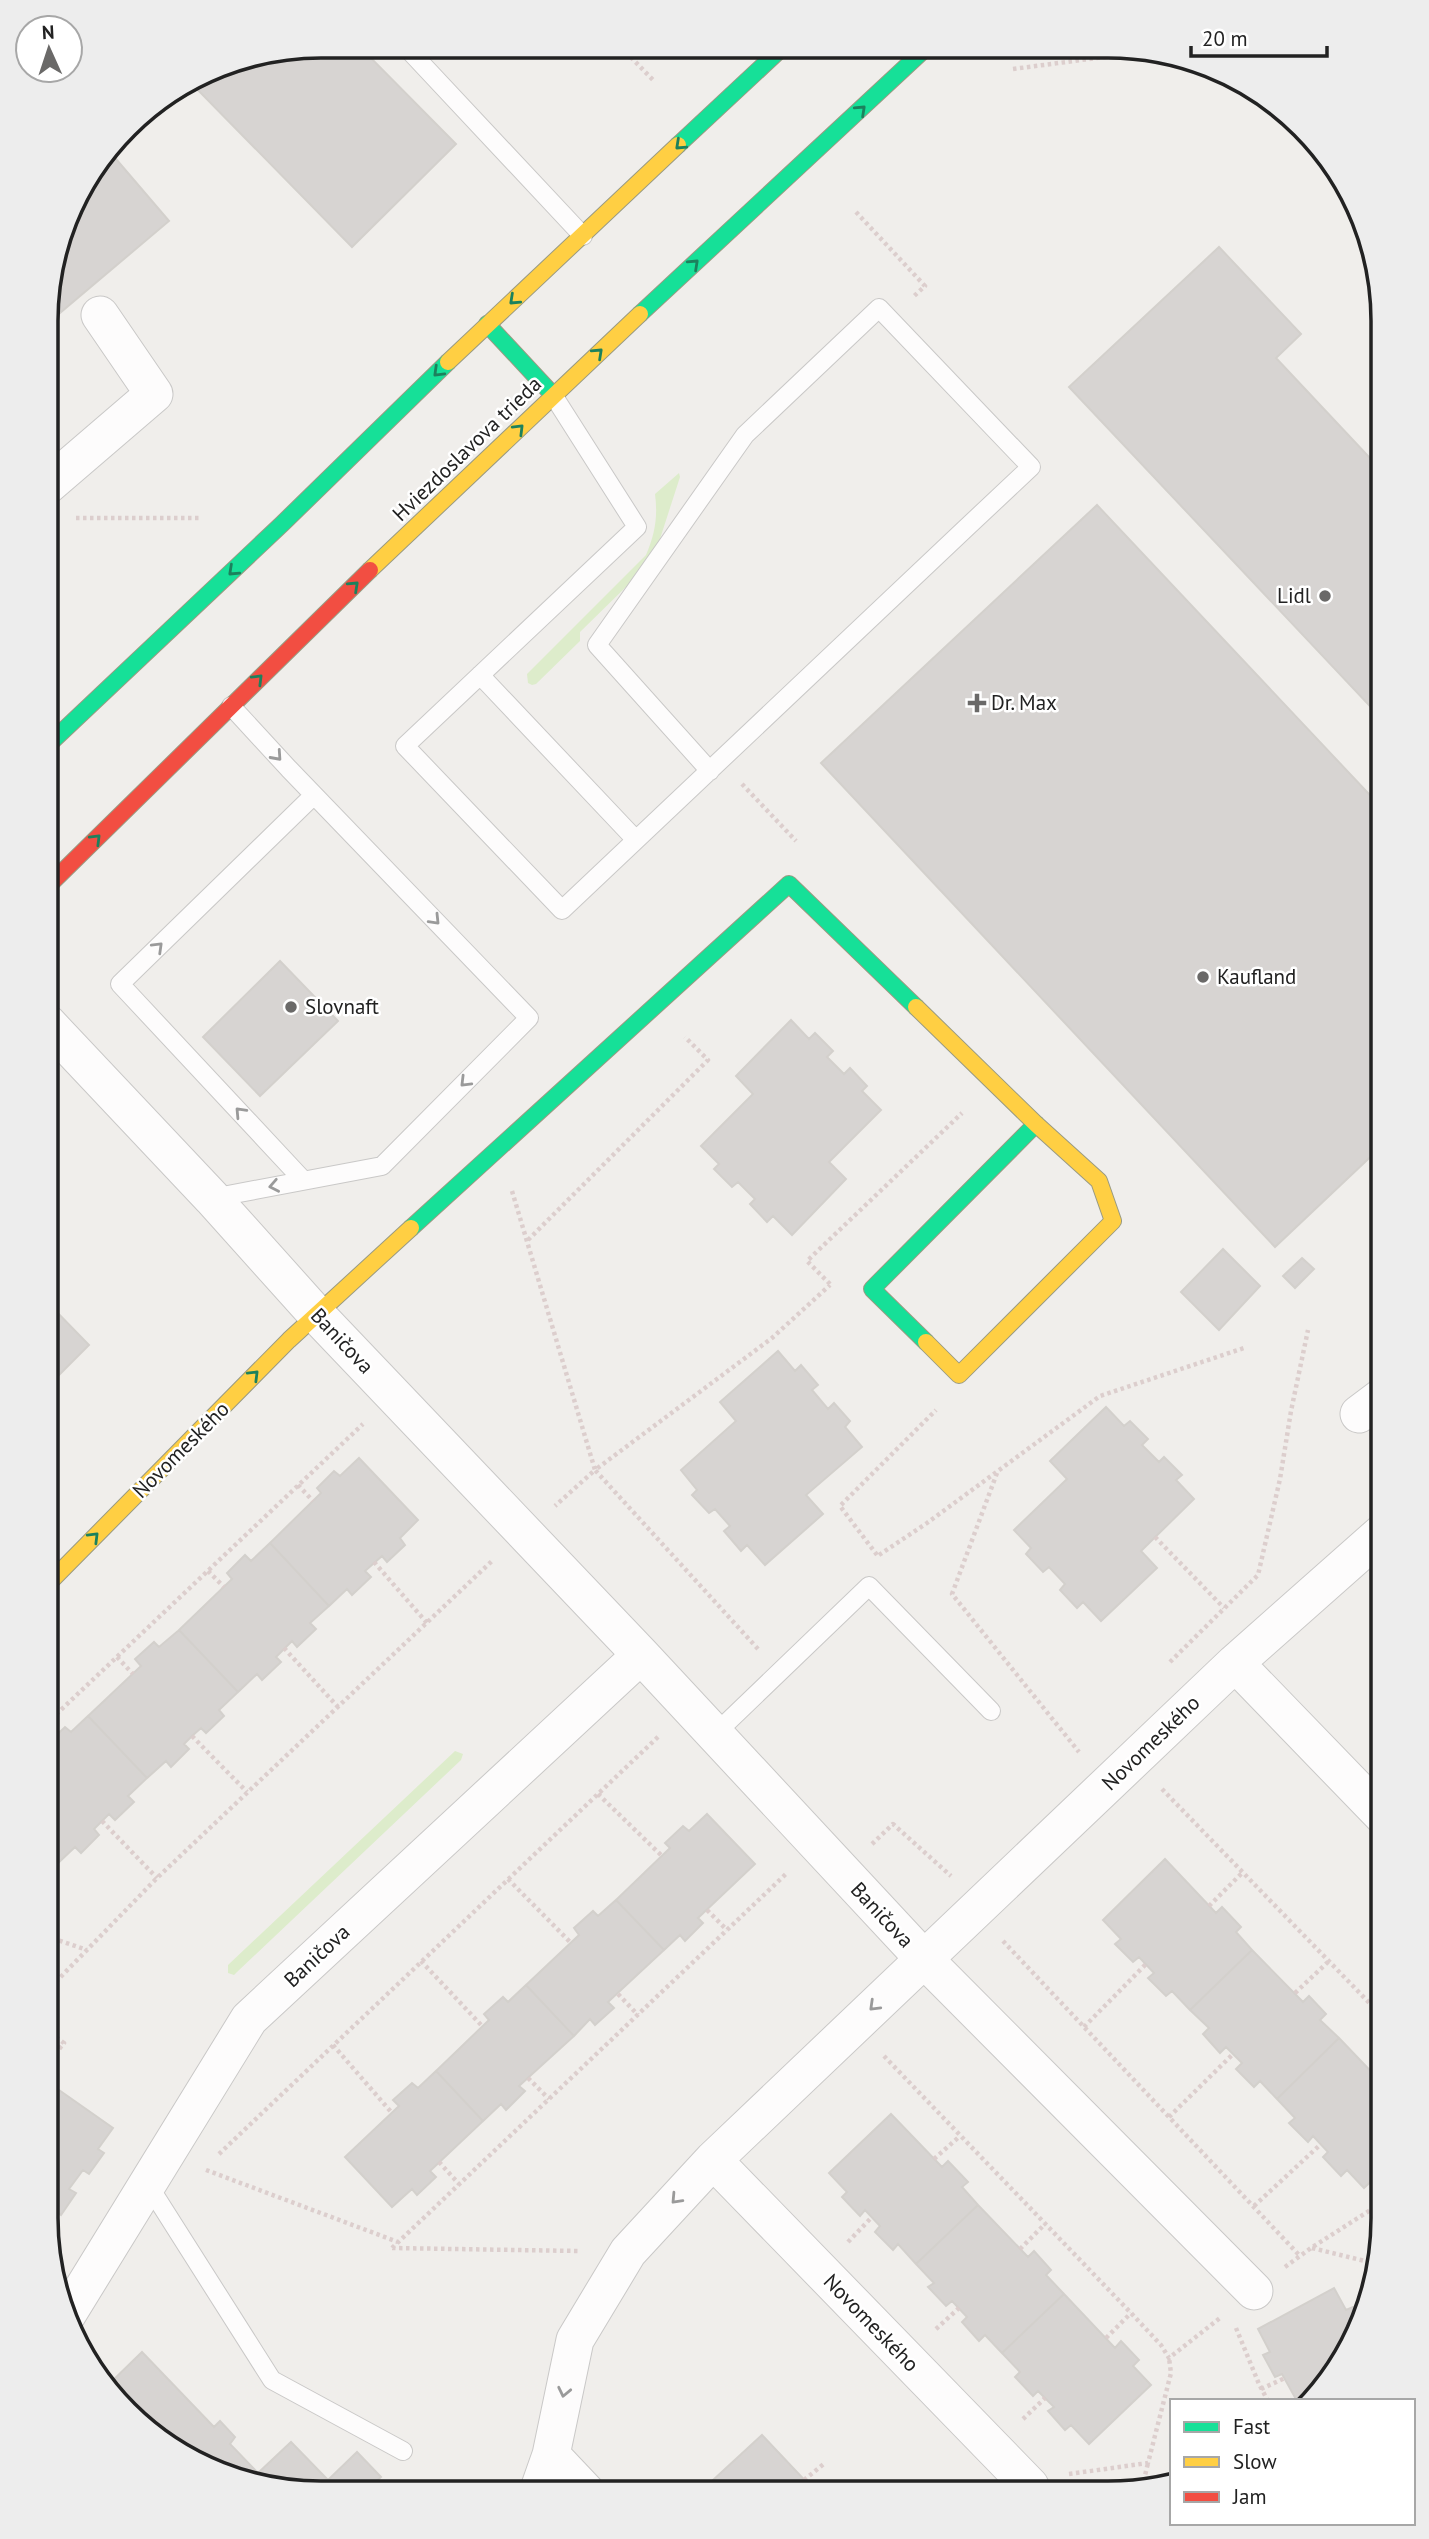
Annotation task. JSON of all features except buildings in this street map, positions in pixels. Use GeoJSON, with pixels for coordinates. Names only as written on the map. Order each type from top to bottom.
{"type":"FeatureCollection","features":[{"type":"Feature","properties":{"kind":"street"},"geometry":{"type":"LineString","coordinates":[[58,736],[282,524],[487,324],[771,58]]}},
{"type":"Feature","properties":{"kind":"street","name":"Hviezdoslavova trieda"},"geometry":{"type":"LineString","coordinates":[[58,876],[553,395],[915,58]]}},
{"type":"Feature","properties":{"kind":"street"},"geometry":{"type":"LineString","coordinates":[[58,476],[154,394],[100,315]]}},
{"type":"Feature","properties":{"kind":"street"},"geometry":{"type":"LineString","coordinates":[[487,324],[553,395]]}},
{"type":"Feature","properties":{"kind":"street","name":"Novomeského"},"geometry":{"type":"LineString","coordinates":[[58,1574],[279,1350],[498,1147],[789,884],[1036,1124]]}},
{"type":"Feature","properties":{"kind":"street","name":"Baničova"},"geometry":{"type":"LineString","coordinates":[[58,1043],[212,1198],[317,1315],[641,1655],[924,1959]]}},
{"type":"Feature","properties":{"kind":"street"},"geometry":{"type":"LineString","coordinates":[[1036,1124],[1098,1181],[1113,1221],[959,1375],[872,1289],[1036,1124]]}},
{"type":"Feature","properties":{"kind":"street","name":"Novomeského"},"geometry":{"type":"LineString","coordinates":[[542,2481],[551,2455],[575,2340],[628,2252],[713,2160],[1235,1663],[1371,1543]]}},
{"type":"Feature","properties":{"kind":"street","name":"Baničova"},"geometry":{"type":"LineString","coordinates":[[73,2305],[249,2019],[641,1655]]}},
{"type":"Feature","properties":{"kind":"street"},"geometry":{"type":"LineString","coordinates":[[1235,1663],[1371,1804]]}},
{"type":"Feature","properties":{"kind":"street"},"geometry":{"type":"LineString","coordinates":[[924,1959],[1242,2301]]}},
{"type":"Feature","properties":{"kind":"street","name":"Novomeského"},"geometry":{"type":"LineString","coordinates":[[713,2160],[1045,2480]]}},
{"type":"Feature","properties":{"kind":"street"},"geometry":{"type":"LineString","coordinates":[[551,2455],[576,2481]]}},
{"type":"Feature","properties":{"kind":"lane"},"geometry":{"type":"LineString","coordinates":[[416,58],[583,236]]}},
{"type":"Feature","properties":{"kind":"lane"},"geometry":{"type":"LineString","coordinates":[[553,395],[637,527],[405,746],[562,910],[715,766],[1031,467],[879,308],[745,435],[597,645],[715,766]]}},
{"type":"Feature","properties":{"kind":"lane"},"geometry":{"type":"LineString","coordinates":[[480,675],[636,840]]}},
{"type":"Feature","properties":{"kind":"lane"},"geometry":{"type":"LineString","coordinates":[[212,1198],[382,1166],[529,1018],[231,706]]}},
{"type":"Feature","properties":{"kind":"lane"},"geometry":{"type":"LineString","coordinates":[[303,1180],[120,984],[314,795]]}},
{"type":"Feature","properties":{"kind":"lane"},"geometry":{"type":"LineString","coordinates":[[715,1734],[869,1586],[991,1711]]}},
{"type":"Feature","properties":{"kind":"lane"},"geometry":{"type":"LineString","coordinates":[[147,2183],[272,2380],[403,2451]]}},
{"type":"Feature","properties":{"kind":"path"},"geometry":{"type":"LineString","coordinates":[[632,58],[653,80]]}},
{"type":"Feature","properties":{"kind":"path"},"geometry":{"type":"LineString","coordinates":[[1013,69],[1097,58]]}},
{"type":"Feature","properties":{"kind":"path"},"geometry":{"type":"LineString","coordinates":[[856,212],[925,286]]}},
{"type":"Feature","properties":{"kind":"path"},"geometry":{"type":"LineString","coordinates":[[75,517],[200,519]]}},
{"type":"Feature","properties":{"kind":"path"},"geometry":{"type":"LineString","coordinates":[[715,766],[805,850]]}},
{"type":"Feature","properties":{"kind":"path"},"geometry":{"type":"LineString","coordinates":[[528,1240],[708,1060],[680,1032]]}},
{"type":"Feature","properties":{"kind":"path"},"geometry":{"type":"LineString","coordinates":[[840,1294],[807,1261],[967,1108]]}},
{"type":"Feature","properties":{"kind":"path"},"geometry":{"type":"LineString","coordinates":[[498,1147],[595,1470],[765,1656]]}},
{"type":"Feature","properties":{"kind":"path"},"geometry":{"type":"LineString","coordinates":[[58,1980],[157,1878],[524,1532],[595,1470],[772,1338],[831,1285]]}},
{"type":"Feature","properties":{"kind":"path"},"geometry":{"type":"LineString","coordinates":[[1166,1666],[1258,1575],[1280,1479],[1308,1331]]}},
{"type":"Feature","properties":{"kind":"path"},"geometry":{"type":"LineString","coordinates":[[1100,1396],[1244,1348]]}},
{"type":"Feature","properties":{"kind":"path"},"geometry":{"type":"LineString","coordinates":[[878,1556],[840,1506],[937,1409]]}},
{"type":"Feature","properties":{"kind":"path"},"geometry":{"type":"LineString","coordinates":[[58,1713],[365,1421]]}},
{"type":"Feature","properties":{"kind":"path"},"geometry":{"type":"LineString","coordinates":[[998,1471],[952,1594],[1079,1752],[1069,1761]]}},
{"type":"Feature","properties":{"kind":"path"},"geometry":{"type":"LineString","coordinates":[[298,1486],[313,1502]]}},
{"type":"Feature","properties":{"kind":"path"},"geometry":{"type":"LineString","coordinates":[[1155,1537],[1224,1608]]}},
{"type":"Feature","properties":{"kind":"path"},"geometry":{"type":"LineString","coordinates":[[374,1562],[427,1623]]}},
{"type":"Feature","properties":{"kind":"path"},"geometry":{"type":"LineString","coordinates":[[208,1571],[224,1587]]}},
{"type":"Feature","properties":{"kind":"path"},"geometry":{"type":"LineString","coordinates":[[284,1648],[338,1707]]}},
{"type":"Feature","properties":{"kind":"path"},"geometry":{"type":"LineString","coordinates":[[117,1657],[133,1674]]}},
{"type":"Feature","properties":{"kind":"path"},"geometry":{"type":"LineString","coordinates":[[398,2242],[202,2169],[663,1732]]}},
{"type":"Feature","properties":{"kind":"path"},"geometry":{"type":"LineString","coordinates":[[192,1736],[247,1792]]}},
{"type":"Feature","properties":{"kind":"path"},"geometry":{"type":"LineString","coordinates":[[1157,1783],[1371,2005]]}},
{"type":"Feature","properties":{"kind":"path"},"geometry":{"type":"LineString","coordinates":[[598,1794],[662,1856]]}},
{"type":"Feature","properties":{"kind":"path"},"geometry":{"type":"LineString","coordinates":[[102,1821],[157,1878]]}},
{"type":"Feature","properties":{"kind":"path"},"geometry":{"type":"LineString","coordinates":[[842,1872],[893,1824],[952,1876]]}},
{"type":"Feature","properties":{"kind":"path"},"geometry":{"type":"LineString","coordinates":[[628,2252],[393,2248],[792,1867]]}},
{"type":"Feature","properties":{"kind":"path"},"geometry":{"type":"LineString","coordinates":[[1209,1906],[1243,1872]]}},
{"type":"Feature","properties":{"kind":"path"},"geometry":{"type":"LineString","coordinates":[[508,1879],[571,1943]]}},
{"type":"Feature","properties":{"kind":"path"},"geometry":{"type":"LineString","coordinates":[[707,1910],[727,1930]]}},
{"type":"Feature","properties":{"kind":"path"},"geometry":{"type":"LineString","coordinates":[[1000,1938],[1300,2256]]}},
{"type":"Feature","properties":{"kind":"path"},"geometry":{"type":"LineString","coordinates":[[58,1940],[87,1950]]}},
{"type":"Feature","properties":{"kind":"path"},"geometry":{"type":"LineString","coordinates":[[421,1961],[483,2027]]}},
{"type":"Feature","properties":{"kind":"path"},"geometry":{"type":"LineString","coordinates":[[1295,1993],[1329,1961]]}},
{"type":"Feature","properties":{"kind":"path"},"geometry":{"type":"LineString","coordinates":[[1084,2027],[1146,1964]]}},
{"type":"Feature","properties":{"kind":"path"},"geometry":{"type":"LineString","coordinates":[[618,1994],[638,2015]]}},
{"type":"Feature","properties":{"kind":"path"},"geometry":{"type":"LineString","coordinates":[[332,2045],[391,2113]]}},
{"type":"Feature","properties":{"kind":"path"},"geometry":{"type":"LineString","coordinates":[[1169,2117],[1233,2054]]}},
{"type":"Feature","properties":{"kind":"path"},"geometry":{"type":"LineString","coordinates":[[884,2056],[1161,2345],[1169,2358],[1171,2373],[1145,2479]]}},
{"type":"Feature","properties":{"kind":"path"},"geometry":{"type":"LineString","coordinates":[[528,2078],[549,2099]]}},
{"type":"Feature","properties":{"kind":"path"},"geometry":{"type":"LineString","coordinates":[[934,2159],[960,2136]]}},
{"type":"Feature","properties":{"kind":"path"},"geometry":{"type":"LineString","coordinates":[[1254,2206],[1321,2144]]}},
{"type":"Feature","properties":{"kind":"path"},"geometry":{"type":"LineString","coordinates":[[439,2162],[459,2184]]}},
{"type":"Feature","properties":{"kind":"path"},"geometry":{"type":"LineString","coordinates":[[1169,2358],[1300,2256],[1371,2210]]}},
{"type":"Feature","properties":{"kind":"path"},"geometry":{"type":"LineString","coordinates":[[841,2249],[872,2217]]}},
{"type":"Feature","properties":{"kind":"path"},"geometry":{"type":"LineString","coordinates":[[1020,2249],[1045,2224]]}},
{"type":"Feature","properties":{"kind":"path"},"geometry":{"type":"LineString","coordinates":[[1311,2248],[1367,2262]]}},
{"type":"Feature","properties":{"kind":"path"},"geometry":{"type":"LineString","coordinates":[[1242,2301],[1262,2389],[1267,2399]]}},
{"type":"Feature","properties":{"kind":"path"},"geometry":{"type":"LineString","coordinates":[[927,2337],[959,2308]]}},
{"type":"Feature","properties":{"kind":"path"},"geometry":{"type":"LineString","coordinates":[[1106,2338],[1132,2313]]}},
{"type":"Feature","properties":{"kind":"path"},"geometry":{"type":"LineString","coordinates":[[1262,2389],[1285,2378]]}},
{"type":"Feature","properties":{"kind":"path"},"geometry":{"type":"LineString","coordinates":[[1014,2427],[1045,2398]]}},
{"type":"Feature","properties":{"kind":"path"},"geometry":{"type":"LineString","coordinates":[[804,2480],[825,2463]]}},
{"type":"Feature","properties":{"kind":"path"},"geometry":{"type":"LineString","coordinates":[[1045,2480],[1149,2463]]}},
{"type":"Feature","properties":{"kind":"green space"},"geometry":{"type":"Polygon","coordinates":[[[679,473],[658,545],[629,584],[580,632],[580,641],[536,684],[528,683],[527,674],[646,555],[655,525],[655,494],[679,473]]]}},
{"type":"Feature","properties":{"kind":"green space"},"geometry":{"type":"Polygon","coordinates":[[[455,1751],[463,1754],[461,1760],[234,1975],[228,1973],[228,1965],[455,1751]]]}},
{"type":"Feature","properties":{"kind":"traffic: fast"},"geometry":{"type":"LineString","coordinates":[[678,145],[771,58]]}},
{"type":"Feature","properties":{"kind":"traffic: fast"},"geometry":{"type":"LineString","coordinates":[[640,314],[915,58]]}},
{"type":"Feature","properties":{"kind":"traffic: fast"},"geometry":{"type":"LineString","coordinates":[[487,324],[553,395]]}},
{"type":"Feature","properties":{"kind":"traffic: fast"},"geometry":{"type":"LineString","coordinates":[[58,736],[282,524],[448,362]]}},
{"type":"Feature","properties":{"kind":"traffic: fast"},"geometry":{"type":"LineString","coordinates":[[411,1228],[789,884],[916,1007]]}},
{"type":"Feature","properties":{"kind":"traffic: fast"},"geometry":{"type":"LineString","coordinates":[[926,1342],[872,1289],[1036,1124]]}},
{"type":"Feature","properties":{"kind":"traffic: slow"},"geometry":{"type":"LineString","coordinates":[[448,362],[678,145]]}},
{"type":"Feature","properties":{"kind":"traffic: slow"},"geometry":{"type":"LineString","coordinates":[[370,570],[640,314]]}},
{"type":"Feature","properties":{"kind":"traffic: slow"},"geometry":{"type":"LineString","coordinates":[[916,1007],[1036,1124],[1099,1181],[1113,1221],[959,1375],[926,1342]]}},
{"type":"Feature","properties":{"kind":"traffic: slow"},"geometry":{"type":"LineString","coordinates":[[58,1574],[289,1340],[411,1228]]}},
{"type":"Feature","properties":{"kind":"traffic: jam"},"geometry":{"type":"LineString","coordinates":[[58,876],[370,570]]}},
{"type":"Feature","properties":{"kind":"place","name":"Lidl"},"geometry":{"type":"Point","coordinates":[1325,596]}},
{"type":"Feature","properties":{"kind":"place","name":"Dr. Max"},"geometry":{"type":"Point","coordinates":[977,703]}},
{"type":"Feature","properties":{"kind":"place","name":"Kaufland"},"geometry":{"type":"Point","coordinates":[1203,977]}},
{"type":"Feature","properties":{"kind":"place","name":"Slovnaft"},"geometry":{"type":"Point","coordinates":[291,1007]}}]}
